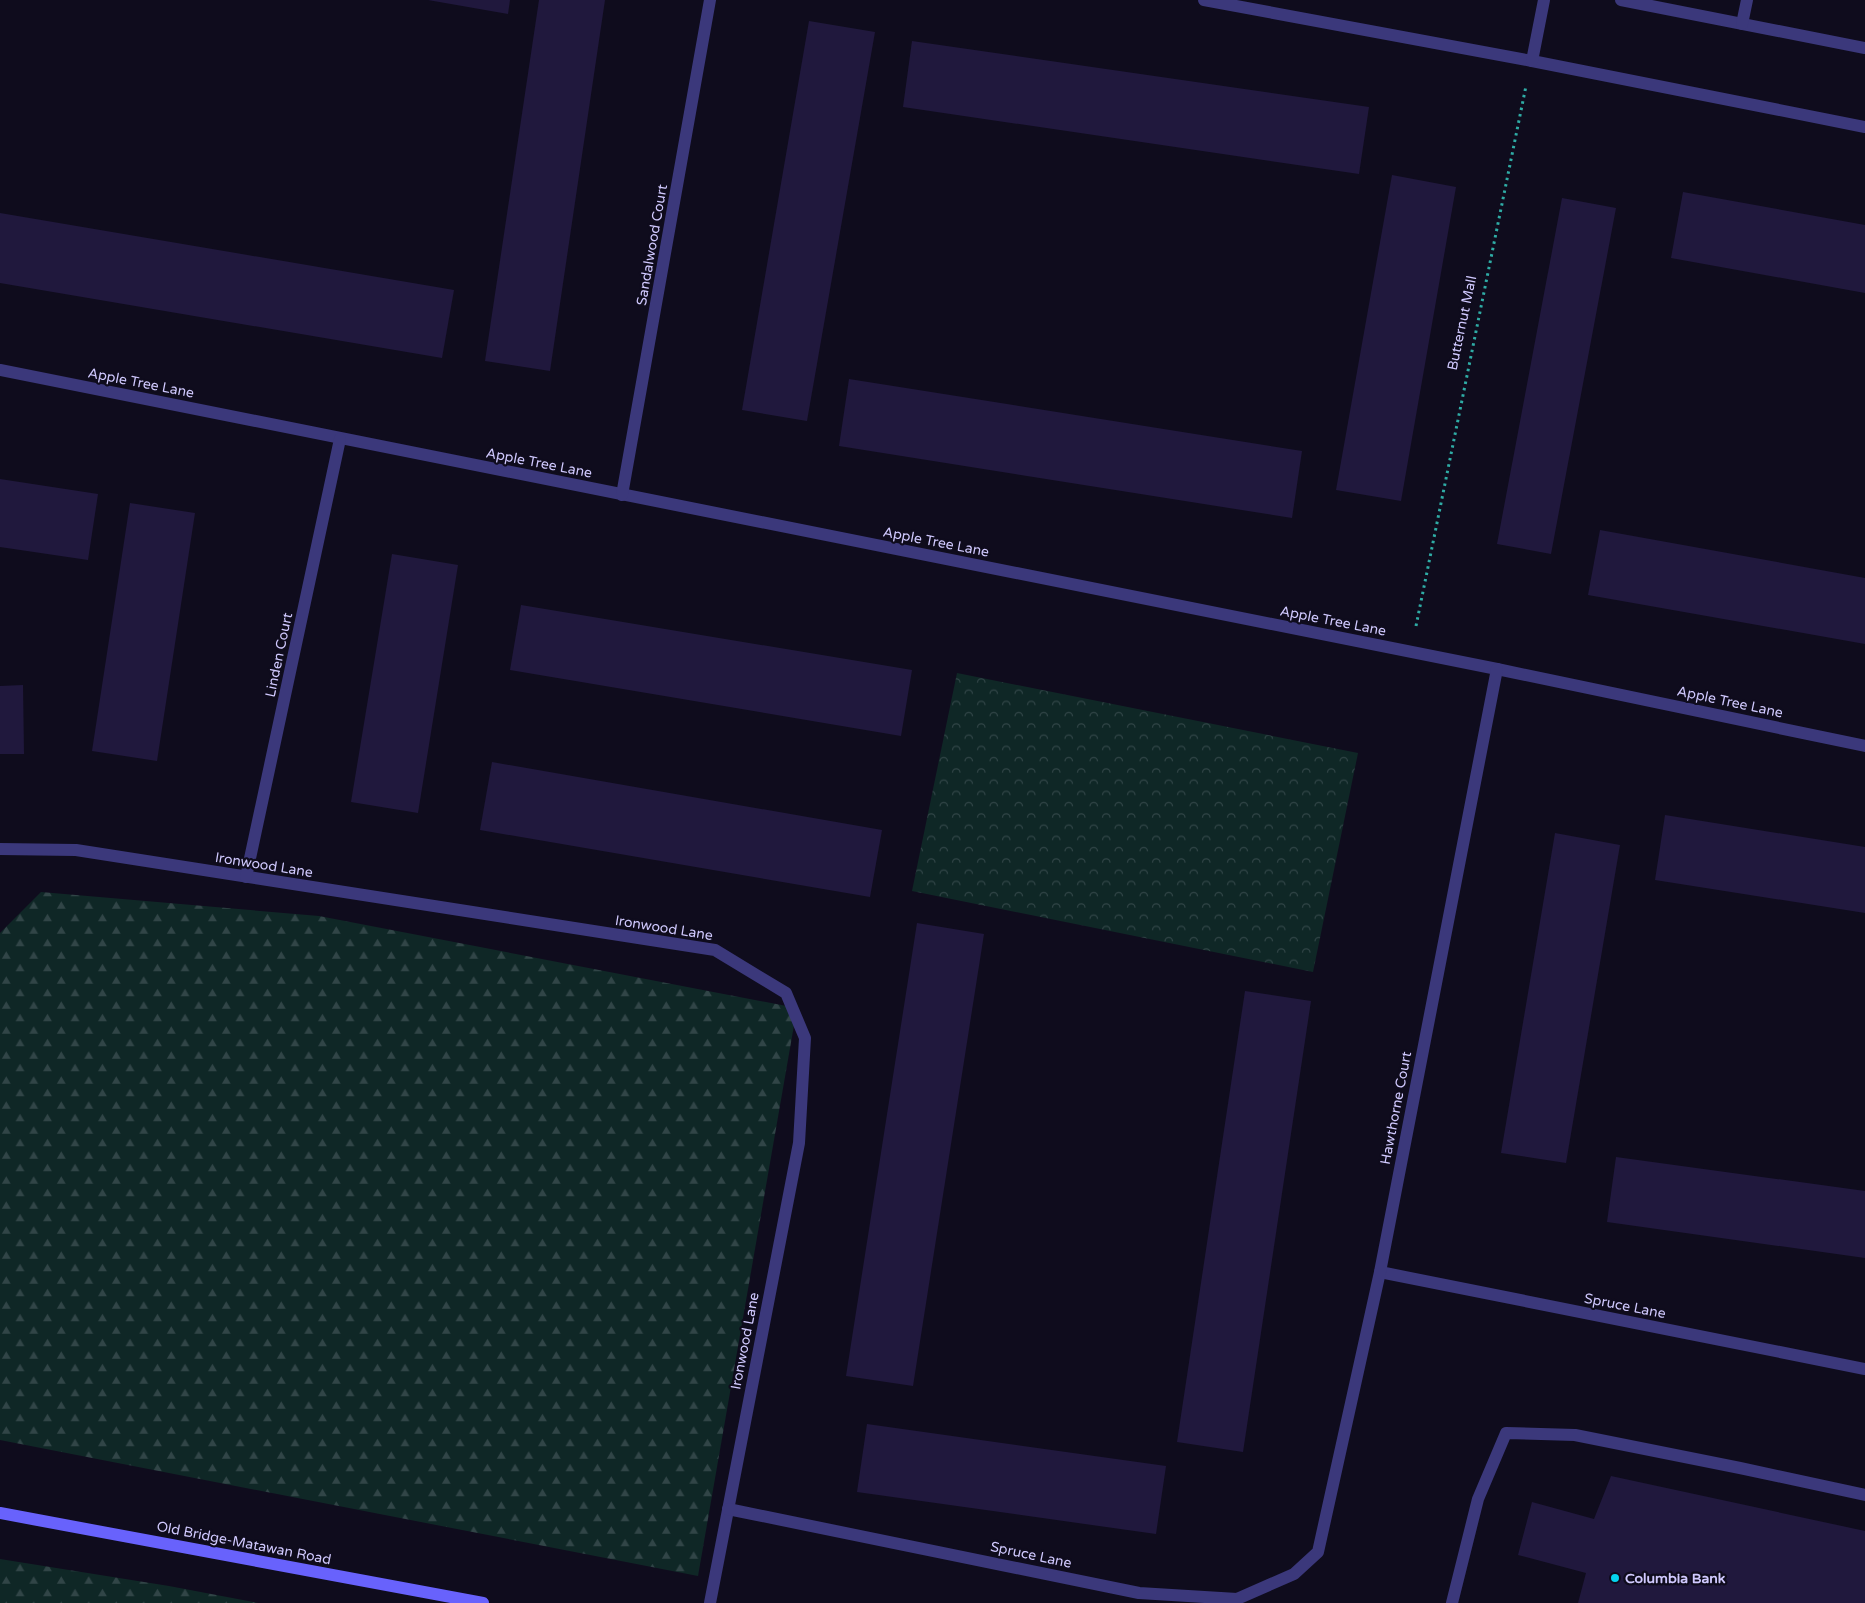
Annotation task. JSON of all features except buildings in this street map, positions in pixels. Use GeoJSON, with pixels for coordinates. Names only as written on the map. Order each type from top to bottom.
{"type":"FeatureCollection","features":[{"type":"Feature","properties":{"kind":"main road","name":"Old Bridge-Matawan Road"},"geometry":{"type":"LineString","coordinates":[[0,1513],[483,1603]]}},
{"type":"Feature","properties":{"kind":"street","name":"Sandalwood Court"},"geometry":{"type":"LineString","coordinates":[[622,495],[710,0]]}},
{"type":"Feature","properties":{"kind":"street"},"geometry":{"type":"LineString","coordinates":[[1204,0],[1532,61],[1865,128]]}},
{"type":"Feature","properties":{"kind":"street"},"geometry":{"type":"LineString","coordinates":[[1532,61],[1544,0]]}},
{"type":"Feature","properties":{"kind":"street"},"geometry":{"type":"LineString","coordinates":[[1621,0],[1865,48]]}},
{"type":"Feature","properties":{"kind":"street"},"geometry":{"type":"LineString","coordinates":[[1742,24],[1747,0]]}},
{"type":"Feature","properties":{"kind":"street","name":"Apple Tree Lane"},"geometry":{"type":"LineString","coordinates":[[0,370],[1497,669],[1865,746]]}},
{"type":"Feature","properties":{"kind":"street","name":"Linden Court"},"geometry":{"type":"LineString","coordinates":[[246,877],[340,439]]}},
{"type":"Feature","properties":{"kind":"street","name":"Hawthorne Court"},"geometry":{"type":"LineString","coordinates":[[1318,1552],[1380,1272],[1497,669]]}},
{"type":"Feature","properties":{"kind":"street","name":"Ironwood Lane"},"geometry":{"type":"LineString","coordinates":[[0,849],[76,850],[715,950],[786,993],[806,1038],[799,1142],[710,1603]]}},
{"type":"Feature","properties":{"kind":"street","name":"Spruce Lane"},"geometry":{"type":"LineString","coordinates":[[1380,1272],[1865,1369]]}},
{"type":"Feature","properties":{"kind":"street"},"geometry":{"type":"LineString","coordinates":[[1452,1603],[1478,1500],[1506,1433],[1575,1436],[1740,1468],[1865,1495]]}},
{"type":"Feature","properties":{"kind":"street","name":"Spruce Lane"},"geometry":{"type":"LineString","coordinates":[[728,1509],[1139,1593],[1237,1599],[1294,1574],[1318,1552]]}},
{"type":"Feature","properties":{"kind":"path","name":"Butternut Mall"},"geometry":{"type":"LineString","coordinates":[[1410,652],[1532,61]]}},
{"type":"Feature","properties":{"kind":"green space"},"geometry":{"type":"Polygon","coordinates":[[[957,673],[1358,753],[1313,972],[912,891],[957,673]]]}},
{"type":"Feature","properties":{"kind":"green space"},"geometry":{"type":"Polygon","coordinates":[[[41,892],[319,916],[797,1008],[698,1576],[0,1440],[0,933],[41,892]]]}},
{"type":"Feature","properties":{"kind":"green space"},"geometry":{"type":"Polygon","coordinates":[[[0,1559],[169,1586],[258,1603],[0,1603],[0,1559]]]}},
{"type":"Feature","properties":{"kind":"place","name":"Columbia Bank"},"geometry":{"type":"Point","coordinates":[1615,1578]}}]}
